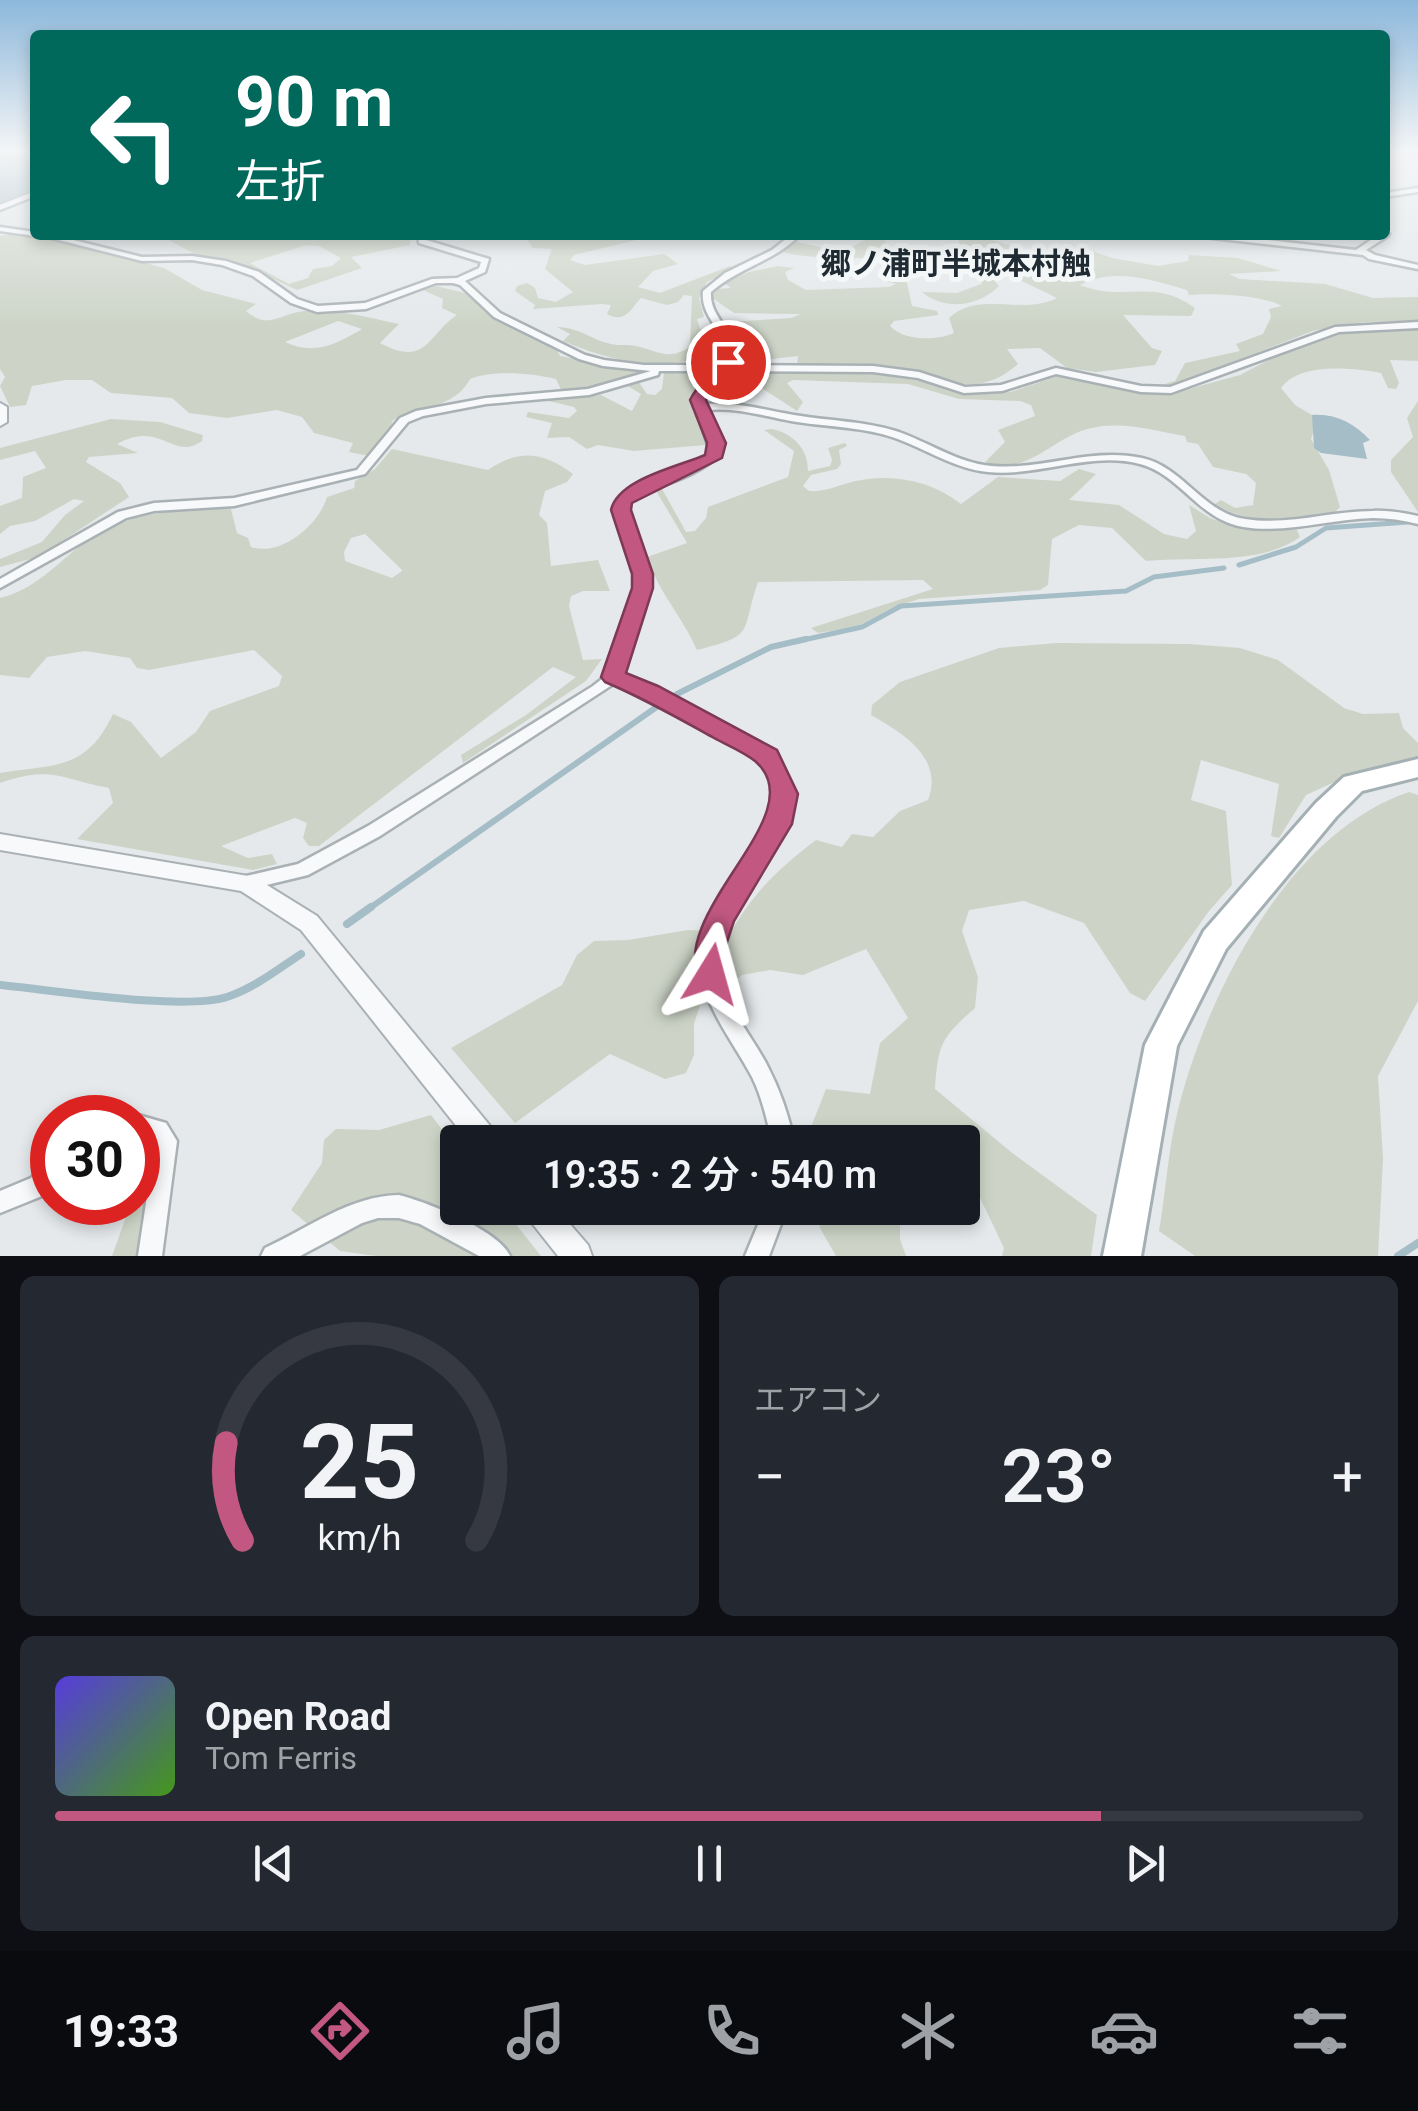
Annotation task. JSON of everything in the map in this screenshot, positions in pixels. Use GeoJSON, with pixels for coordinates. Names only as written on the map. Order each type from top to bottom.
{"type":"FeatureCollection","features":[{"type":"Feature","properties":{"kind":"main road"},"geometry":{"type":"LineString","coordinates":[[1122,1256],[1161,1045],[1215,940],[1353,784],[1418,768]]}},
{"type":"Feature","properties":{"kind":"street"},"geometry":{"type":"LineString","coordinates":[[0,229],[30,233]]}},
{"type":"Feature","properties":{"kind":"street"},"geometry":{"type":"LineString","coordinates":[[64,240],[142,259],[203,259],[223,263],[256,274],[294,301],[316,309],[366,306],[434,281],[458,282],[482,270],[486,262],[422,240]]}},
{"type":"Feature","properties":{"kind":"street"},"geometry":{"type":"LineString","coordinates":[[0,842],[246,882],[302,870],[374,831],[613,677],[642,588],[642,574],[621,510],[623,501],[632,493],[713,458],[716,443],[701,408],[700,392],[726,368],[730,336],[706,305],[707,291],[774,255],[790,240]]}},
{"type":"Feature","properties":{"kind":"street"},"geometry":{"type":"LineString","coordinates":[[1247,240],[1362,253],[1418,267]]}},
{"type":"Feature","properties":{"kind":"street"},"geometry":{"type":"LineString","coordinates":[[1362,253],[1360,249],[1375,240]]}},
{"type":"Feature","properties":{"kind":"street"},"geometry":{"type":"LineString","coordinates":[[458,282],[486,308],[582,358],[622,366],[672,368],[873,369],[919,375],[954,388],[978,390],[1002,388],[1056,372],[1161,391],[1252,363],[1304,338],[1338,329],[1418,325]]}},
{"type":"Feature","properties":{"kind":"street"},"geometry":{"type":"LineString","coordinates":[[0,584],[122,514],[154,507],[234,502],[361,472],[404,420],[420,413],[486,401],[601,390],[672,368]]}},
{"type":"Feature","properties":{"kind":"street"},"geometry":{"type":"LineString","coordinates":[[701,408],[738,404],[786,418],[875,429],[990,469],[1102,459],[1140,461],[1160,467],[1180,481],[1210,512],[1243,524],[1380,514],[1418,520]]}},
{"type":"Feature","properties":{"kind":"street"},"geometry":{"type":"LineString","coordinates":[[0,407],[0,422]]}},
{"type":"Feature","properties":{"kind":"street"},"geometry":{"type":"LineString","coordinates":[[613,677],[650,691],[752,747],[768,757],[777,772],[785,794],[778,824],[720,918],[710,945],[711,974],[722,1008],[760,1072],[779,1125]]}},
{"type":"Feature","properties":{"kind":"street"},"geometry":{"type":"LineString","coordinates":[[246,882],[309,923],[472,1125]]}},
{"type":"Feature","properties":{"kind":"street"},"geometry":{"type":"LineString","coordinates":[[160,1133],[166,1141],[160,1184]]}},
{"type":"Feature","properties":{"kind":"street"},"geometry":{"type":"LineString","coordinates":[[0,1202],[30,1190]]}},
{"type":"Feature","properties":{"kind":"street"},"geometry":{"type":"LineString","coordinates":[[273,1256],[367,1210],[390,1203],[422,1210],[498,1256]]}},
{"type":"Feature","properties":{"kind":"street"},"geometry":{"type":"LineString","coordinates":[[150,1256],[154,1225]]}},
{"type":"Feature","properties":{"kind":"street"},"geometry":{"type":"LineString","coordinates":[[552,1225],[577,1256]]}},
{"type":"Feature","properties":{"kind":"street"},"geometry":{"type":"LineString","coordinates":[[757,1256],[769,1225]]}},
{"type":"Feature","properties":{"kind":"shaded area"},"geometry":{"type":"Polygon","coordinates":[[[17,233],[30,235],[30,240],[62,240],[164,268],[202,290],[256,304],[246,311],[261,320],[317,311],[399,324],[380,343],[408,352],[425,346],[457,315],[442,308],[443,299],[423,290],[436,286],[465,293],[486,311],[556,348],[560,356],[648,373],[588,390],[562,392],[556,379],[501,373],[480,376],[470,379],[456,396],[393,420],[387,435],[369,456],[349,452],[353,443],[314,433],[302,417],[277,410],[227,418],[189,413],[172,398],[111,393],[92,380],[32,386],[26,405],[10,407],[0,386],[5,377],[0,369],[0,236],[17,233]],[[338,321],[285,342],[306,348],[334,343],[362,329],[338,321]]]}},
{"type":"Feature","properties":{"kind":"shaded area"},"geometry":{"type":"Polygon","coordinates":[[[168,240],[410,240],[410,245],[351,257],[362,268],[297,290],[243,265],[195,254],[168,240]],[[306,245],[250,263],[289,284],[308,278],[313,269],[332,266],[341,258],[319,246],[306,245]]]}},
{"type":"Feature","properties":{"kind":"shaded area"},"geometry":{"type":"Polygon","coordinates":[[[527,240],[636,240],[574,255],[570,260],[585,265],[664,254],[678,264],[653,271],[638,287],[660,293],[730,266],[733,269],[707,282],[699,298],[704,317],[697,319],[703,337],[720,344],[684,362],[643,364],[563,341],[570,334],[557,327],[611,344],[633,345],[663,354],[682,351],[690,347],[692,296],[684,295],[667,305],[641,298],[619,317],[607,314],[611,305],[601,304],[533,309],[535,305],[515,291],[517,286],[527,283],[535,288],[538,298],[556,302],[573,292],[545,269],[552,249],[533,248],[527,240]]]}},
{"type":"Feature","properties":{"kind":"shaded area"},"geometry":{"type":"Polygon","coordinates":[[[865,240],[885,240],[888,253],[836,258],[783,252],[797,242],[842,252],[865,240]]]}},
{"type":"Feature","properties":{"kind":"shaded area"},"geometry":{"type":"Polygon","coordinates":[[[959,240],[992,240],[1030,251],[1089,250],[1158,266],[1188,261],[1189,255],[1238,258],[1281,271],[1229,274],[1240,279],[1325,284],[1373,298],[1418,297],[1418,321],[1364,322],[1313,331],[1170,386],[1165,384],[1175,381],[1185,363],[1240,351],[1236,344],[1263,334],[1271,317],[1269,309],[1282,306],[1250,297],[1189,295],[1187,290],[1147,279],[1106,277],[1080,285],[1111,292],[1165,294],[1195,308],[1191,316],[1123,315],[1152,348],[1162,351],[1155,365],[1096,372],[1067,368],[1040,348],[1007,349],[1018,364],[993,380],[968,384],[900,369],[797,365],[798,356],[740,363],[737,333],[728,322],[801,314],[734,313],[711,297],[715,289],[731,288],[723,282],[778,266],[794,268],[785,272],[788,280],[806,290],[889,287],[896,284],[878,279],[906,279],[912,306],[937,311],[938,315],[894,321],[890,326],[903,335],[930,338],[954,333],[949,318],[961,310],[987,304],[1030,305],[1057,298],[1009,275],[991,277],[999,286],[981,298],[961,304],[941,302],[922,292],[957,293],[981,284],[984,278],[970,273],[960,262],[959,240]]]}},
{"type":"Feature","properties":{"kind":"shaded area"},"geometry":{"type":"Polygon","coordinates":[[[1418,327],[1418,361],[1390,360],[1399,383],[1396,389],[1388,388],[1381,373],[1342,369],[1301,374],[1281,388],[1295,405],[1312,415],[1315,427],[1311,439],[1329,470],[1340,507],[1335,512],[1289,518],[1243,516],[1215,504],[1221,500],[1235,508],[1253,505],[1256,483],[1246,474],[1213,467],[1198,444],[1187,442],[1185,436],[1104,426],[1078,432],[1028,460],[1000,465],[985,462],[1005,442],[998,430],[1035,416],[1031,405],[1020,401],[959,399],[908,384],[793,380],[787,383],[803,402],[797,411],[751,381],[729,380],[734,372],[866,372],[925,382],[949,391],[981,394],[1010,392],[1059,376],[1131,392],[1170,394],[1240,375],[1280,354],[1336,334],[1418,327]]]}},
{"type":"Feature","properties":{"kind":"shaded area"},"geometry":{"type":"Polygon","coordinates":[[[716,372],[698,384],[690,397],[693,412],[712,442],[706,445],[634,451],[598,445],[587,449],[569,437],[547,438],[552,423],[526,417],[528,412],[569,418],[577,411],[574,407],[544,400],[601,395],[632,411],[641,394],[626,385],[638,381],[647,394],[655,395],[662,389],[664,373],[716,372]]]}},
{"type":"Feature","properties":{"kind":"shaded area"},"geometry":{"type":"Polygon","coordinates":[[[1418,401],[1418,512],[1391,472],[1391,460],[1413,437],[1407,418],[1418,401]]]}},
{"type":"Feature","properties":{"kind":"shaded area"},"geometry":{"type":"Polygon","coordinates":[[[111,419],[160,422],[203,435],[202,441],[182,447],[145,436],[117,444],[138,453],[89,457],[86,462],[120,483],[129,497],[38,557],[0,567],[0,559],[42,542],[65,515],[84,501],[74,499],[35,521],[10,526],[0,534],[0,506],[22,498],[23,477],[46,468],[35,451],[0,460],[0,448],[111,419]]]}},
{"type":"Feature","properties":{"kind":"shaded area"},"geometry":{"type":"Polygon","coordinates":[[[772,429],[798,444],[808,471],[830,466],[828,448],[845,443],[847,446],[839,450],[841,464],[837,469],[811,475],[803,486],[809,491],[893,478],[922,483],[961,504],[998,477],[1060,481],[1079,469],[1096,474],[1069,500],[1119,505],[1164,534],[1187,539],[1196,531],[1189,505],[1243,530],[1296,528],[1300,537],[1284,546],[1247,556],[1146,561],[1112,528],[1079,525],[1052,539],[1048,585],[1040,590],[919,599],[856,627],[818,633],[811,628],[933,589],[923,580],[758,582],[747,622],[738,636],[697,650],[647,557],[687,543],[655,489],[661,487],[686,532],[695,531],[706,518],[708,507],[788,477],[794,451],[764,430],[772,429]]]}},
{"type":"Feature","properties":{"kind":"shaded area"},"geometry":{"type":"Polygon","coordinates":[[[392,449],[488,470],[520,456],[541,457],[573,474],[567,482],[545,491],[539,515],[547,523],[551,566],[598,560],[610,591],[583,591],[571,596],[569,606],[583,660],[602,659],[586,681],[463,763],[461,755],[526,715],[576,677],[553,667],[319,846],[309,846],[303,838],[307,823],[295,818],[221,846],[248,858],[272,854],[277,864],[253,870],[77,839],[113,803],[109,788],[44,774],[0,783],[0,773],[53,765],[80,755],[103,733],[113,714],[131,722],[161,758],[196,732],[210,711],[279,686],[282,676],[254,650],[149,670],[137,668],[130,658],[85,651],[47,657],[29,678],[0,675],[0,598],[34,583],[99,532],[154,514],[231,509],[237,533],[248,538],[251,547],[263,549],[286,543],[316,518],[327,497],[354,488],[355,481],[375,469],[392,449]],[[365,534],[351,538],[344,552],[345,561],[392,578],[402,571],[365,534]]]}},
{"type":"Feature","properties":{"kind":"shaded area"},"geometry":{"type":"Polygon","coordinates":[[[1057,643],[1240,648],[1278,660],[1344,708],[1363,714],[1399,713],[1403,728],[1418,743],[1418,759],[1359,771],[1306,795],[1279,838],[1271,836],[1279,784],[1201,760],[1191,800],[1226,811],[1232,885],[1145,1001],[1130,993],[1084,923],[1024,901],[969,910],[962,931],[978,977],[975,1008],[943,1043],[935,1089],[978,1125],[812,1125],[826,1089],[870,1094],[880,1043],[908,1018],[866,949],[803,975],[770,970],[742,975],[700,1005],[694,1024],[694,1055],[686,1073],[665,1079],[610,1054],[515,1123],[451,1048],[562,985],[577,955],[594,941],[688,930],[731,932],[768,882],[816,840],[842,847],[852,834],[873,837],[900,811],[928,800],[931,785],[925,759],[896,730],[871,715],[872,705],[900,682],[999,648],[1057,643]]]}},
{"type":"Feature","properties":{"kind":"shaded area"},"geometry":{"type":"Polygon","coordinates":[[[1409,792],[1418,795],[1418,1001],[1378,1076],[1383,1158],[1378,1256],[1195,1256],[1159,1231],[1178,1110],[1209,1017],[1259,922],[1291,879],[1326,842],[1366,812],[1409,792]]]}},
{"type":"Feature","properties":{"kind":"shaded area"},"geometry":{"type":"Polygon","coordinates":[[[431,1115],[440,1127],[440,1225],[516,1225],[541,1256],[376,1256],[340,1251],[291,1210],[322,1163],[324,1140],[336,1129],[379,1130],[431,1115]]]}},
{"type":"Feature","properties":{"kind":"shaded area"},"geometry":{"type":"Polygon","coordinates":[[[980,1126],[1097,1215],[1091,1256],[1002,1256],[1004,1248],[980,1198],[980,1126]]]}},
{"type":"Feature","properties":{"kind":"shaded area"},"geometry":{"type":"Polygon","coordinates":[[[123,1225],[142,1225],[136,1256],[112,1256],[123,1225]]]}},
{"type":"Feature","properties":{"kind":"shaded area"},"geometry":{"type":"Polygon","coordinates":[[[820,1225],[900,1225],[906,1256],[836,1256],[820,1225]]]}},
{"type":"Feature","properties":{"kind":"water"},"geometry":{"type":"Polygon","coordinates":[[[1312,415],[1344,420],[1357,429],[1370,440],[1363,443],[1367,459],[1321,453],[1314,448],[1312,415]]]}},
{"type":"Feature","properties":{"kind":"waterway"},"geometry":{"type":"LineString","coordinates":[[1239,565],[1296,547],[1326,528],[1408,522]]}},
{"type":"Feature","properties":{"kind":"waterway"},"geometry":{"type":"LineString","coordinates":[[794,642],[862,627],[901,606],[1126,591],[1154,577],[1224,568]]}},
{"type":"Feature","properties":{"kind":"waterway"},"geometry":{"type":"LineString","coordinates":[[677,694],[771,647],[806,639]]}},
{"type":"Feature","properties":{"kind":"waterway"},"geometry":{"type":"LineString","coordinates":[[367,910],[658,706]]}},
{"type":"Feature","properties":{"kind":"waterway"},"geometry":{"type":"LineString","coordinates":[[347,924],[371,907]]}},
{"type":"Feature","properties":{"kind":"waterway"},"geometry":{"type":"LineString","coordinates":[[0,985],[149,1001],[206,1001],[247,989],[301,954]]}},
{"type":"Feature","properties":{"kind":"waterway"},"geometry":{"type":"LineString","coordinates":[[1398,1256],[1418,1243]]}},
{"type":"Feature","properties":{"kind":"district","name":"郷ノ浦町半城本村触"},"geometry":{"type":"Point","coordinates":[956,263]}},
{"type":"Feature","properties":{"kind":"route"},"geometry":{"type":"LineString","coordinates":[[711,974],[710,945],[720,918],[778,824],[785,794],[768,757],[650,691],[613,677],[642,588],[642,574],[621,510],[623,501],[632,493],[713,458],[716,443],[698,400],[704,386],[724,373],[728,362]]}}]}
